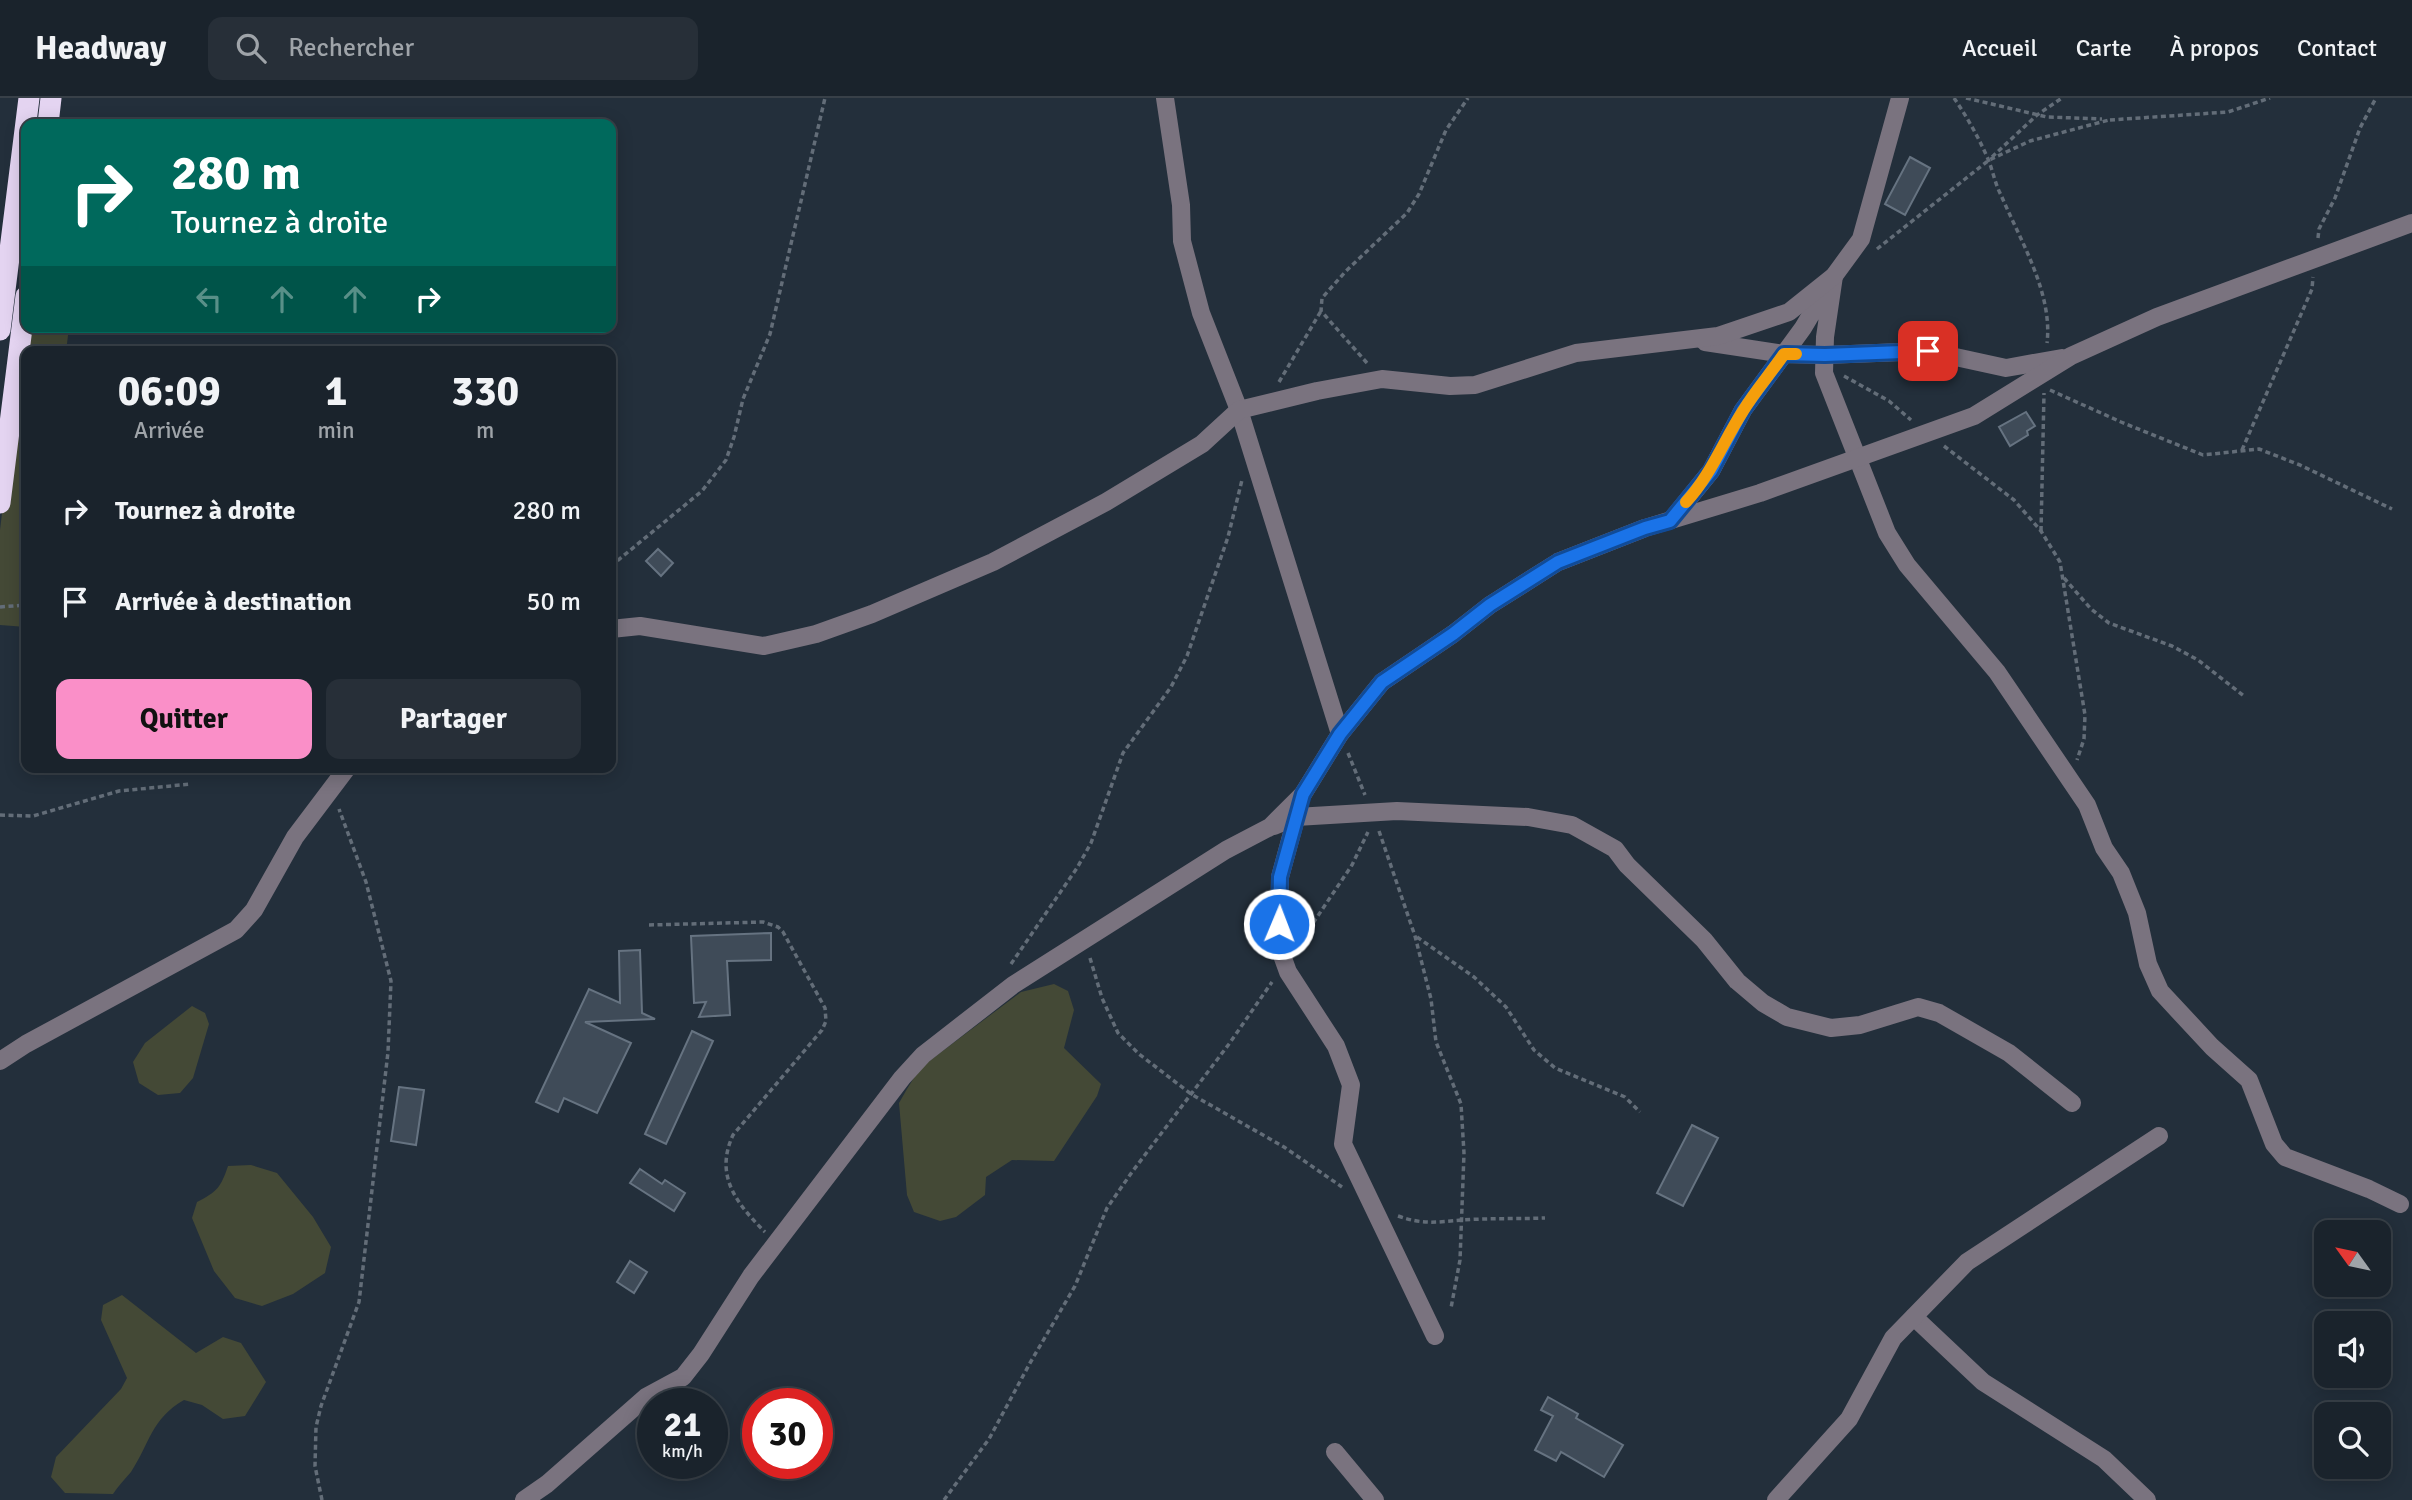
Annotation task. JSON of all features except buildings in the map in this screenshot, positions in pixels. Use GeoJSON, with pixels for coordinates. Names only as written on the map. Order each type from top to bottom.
{"type":"FeatureCollection","features":[{"type":"Feature","properties":{"kind":"highway"},"geometry":{"type":"LineString","coordinates":[[26,119],[29,98]]}},
{"type":"Feature","properties":{"kind":"highway"},"geometry":{"type":"LineString","coordinates":[[49,119],[51,98]]}},
{"type":"Feature","properties":{"kind":"highway"},"geometry":{"type":"LineString","coordinates":[[0,330],[21,162]]}},
{"type":"Feature","properties":{"kind":"highway"},"geometry":{"type":"LineString","coordinates":[[0,503],[21,333]]}},
{"type":"Feature","properties":{"kind":"street"},"geometry":{"type":"LineString","coordinates":[[1165,98],[1181,205],[1182,241],[1201,313],[1239,410],[1340,734]]}},
{"type":"Feature","properties":{"kind":"street"},"geometry":{"type":"LineString","coordinates":[[1670,521],[1711,471],[1743,410],[1803,328],[1861,239],[1900,98]]}},
{"type":"Feature","properties":{"kind":"street"},"geometry":{"type":"LineString","coordinates":[[1270,827],[1303,794],[1340,734],[1382,682],[1558,562],[1645,528],[1760,493],[1974,416],[2071,356],[2157,317],[2412,223]]}},
{"type":"Feature","properties":{"kind":"street"},"geometry":{"type":"LineString","coordinates":[[616,628],[640,626],[764,646],[816,634],[993,562],[1106,502],[1202,444],[1239,410],[1382,379],[1450,386],[1475,384],[1576,354],[1718,336],[1789,312],[1835,276]]}},
{"type":"Feature","properties":{"kind":"street"},"geometry":{"type":"LineString","coordinates":[[1835,276],[1824,373],[1887,533],[1907,565],[1997,672],[2087,805],[2104,848],[2121,873],[2137,913],[2148,964],[2160,991],[2212,1047],[2249,1080],[2274,1144],[2285,1157],[2369,1189],[2400,1204]]}},
{"type":"Feature","properties":{"kind":"street"},"geometry":{"type":"LineString","coordinates":[[1681,339],[1825,361],[1928,351],[2006,368],[2071,356]]}},
{"type":"Feature","properties":{"kind":"street"},"geometry":{"type":"LineString","coordinates":[[0,1061],[26,1044],[236,930],[254,910],[295,838],[343,773]]}},
{"type":"Feature","properties":{"kind":"street"},"geometry":{"type":"LineString","coordinates":[[1303,794],[1280,877],[1279,947],[1288,972],[1336,1046],[1351,1085],[1343,1144],[1435,1336]]}},
{"type":"Feature","properties":{"kind":"street"},"geometry":{"type":"LineString","coordinates":[[524,1500],[547,1485],[646,1397],[683,1377],[751,1276],[902,1078],[923,1055],[1013,985],[1083,940],[1226,850],[1296,817],[1397,811],[1528,817],[1572,825],[1615,849],[1627,865],[1704,940],[1737,981],[1763,1003],[1787,1017],[1831,1028],[1860,1025],[1918,1007],[1939,1013],[2009,1053],[2072,1103]]}},
{"type":"Feature","properties":{"kind":"street"},"geometry":{"type":"LineString","coordinates":[[1776,1500],[1849,1419],[1893,1338],[1967,1262],[2159,1136]]}},
{"type":"Feature","properties":{"kind":"street"},"geometry":{"type":"LineString","coordinates":[[1914,1317],[1983,1382],[2104,1459],[2147,1500]]}},
{"type":"Feature","properties":{"kind":"street"},"geometry":{"type":"LineString","coordinates":[[1335,1452],[1375,1500]]}},
{"type":"Feature","properties":{"kind":"path"},"geometry":{"type":"LineString","coordinates":[[616,562],[702,491],[726,460],[743,399],[771,334],[825,98]]}},
{"type":"Feature","properties":{"kind":"path"},"geometry":{"type":"LineString","coordinates":[[1266,403],[1321,311],[1322,298],[1346,271],[1407,213],[1419,194],[1446,130],[1468,98]]}},
{"type":"Feature","properties":{"kind":"path"},"geometry":{"type":"LineString","coordinates":[[1954,98],[1989,160],[1998,190],[2045,303],[2048,331],[2044,361]]}},
{"type":"Feature","properties":{"kind":"path"},"geometry":{"type":"LineString","coordinates":[[1966,98],[2037,115],[2109,120],[2228,112],[2270,98]]}},
{"type":"Feature","properties":{"kind":"path"},"geometry":{"type":"LineString","coordinates":[[1876,250],[1989,160],[2037,115],[2062,98]]}},
{"type":"Feature","properties":{"kind":"path"},"geometry":{"type":"LineString","coordinates":[[1989,160],[2030,141],[2109,120]]}},
{"type":"Feature","properties":{"kind":"path"},"geometry":{"type":"LineString","coordinates":[[1321,311],[1382,379]]}},
{"type":"Feature","properties":{"kind":"path"},"geometry":{"type":"LineString","coordinates":[[1825,361],[1889,401],[2014,500],[2041,531],[2060,562],[2085,715],[2084,739],[2070,782]]}},
{"type":"Feature","properties":{"kind":"path"},"geometry":{"type":"LineString","coordinates":[[2041,531],[2044,387],[2203,455],[2259,449],[2300,465],[2392,509]]}},
{"type":"Feature","properties":{"kind":"path"},"geometry":{"type":"LineString","coordinates":[[1010,965],[1077,868],[1091,843],[1123,753],[1171,687],[1187,656],[1228,537],[1250,444]]}},
{"type":"Feature","properties":{"kind":"path"},"geometry":{"type":"LineString","coordinates":[[2063,577],[2091,609],[2109,623],[2180,650],[2198,660],[2244,696]]}},
{"type":"Feature","properties":{"kind":"path"},"geometry":{"type":"LineString","coordinates":[[0,607],[21,605]]}},
{"type":"Feature","properties":{"kind":"path"},"geometry":{"type":"LineString","coordinates":[[1340,734],[1372,813],[1415,936],[1431,999],[1436,1042],[1461,1104],[1464,1153],[1460,1260],[1451,1308]]}},
{"type":"Feature","properties":{"kind":"path"},"geometry":{"type":"LineString","coordinates":[[0,815],[33,816],[118,791],[191,784]]}},
{"type":"Feature","properties":{"kind":"path"},"geometry":{"type":"LineString","coordinates":[[322,1500],[315,1466],[316,1427],[321,1406],[359,1302],[388,1052],[391,981],[366,882],[344,817],[329,792]]}},
{"type":"Feature","properties":{"kind":"path"},"geometry":{"type":"LineString","coordinates":[[944,1500],[989,1439],[1075,1286],[1107,1208],[1285,964],[1352,865],[1366,837],[1372,813]]}},
{"type":"Feature","properties":{"kind":"path"},"geometry":{"type":"LineString","coordinates":[[649,925],[763,922],[778,927],[825,1008],[826,1021],[822,1030],[733,1135],[727,1147],[725,1165],[729,1184],[742,1208],[768,1235],[778,1241]]}},
{"type":"Feature","properties":{"kind":"path"},"geometry":{"type":"LineString","coordinates":[[1415,936],[1474,976],[1506,1007],[1534,1050],[1555,1068],[1625,1097],[1640,1112]]}},
{"type":"Feature","properties":{"kind":"path"},"geometry":{"type":"LineString","coordinates":[[1083,940],[1102,998],[1118,1033],[1139,1054],[1191,1094],[1284,1147],[1374,1208],[1416,1222],[1443,1224],[1461,1220],[1545,1218]]}},
{"type":"Feature","properties":{"kind":"green space"},"geometry":{"type":"Polygon","coordinates":[[[23,333],[68,333],[67,346],[22,346],[23,333]]]}},
{"type":"Feature","properties":{"kind":"green space"},"geometry":{"type":"Polygon","coordinates":[[[21,353],[21,627],[0,625],[0,530],[21,353]]]}},
{"type":"Feature","properties":{"kind":"green space"},"geometry":{"type":"Polygon","coordinates":[[[1054,984],[1068,991],[1074,1010],[1064,1048],[1101,1084],[1097,1096],[1054,1161],[1012,1160],[986,1177],[985,1195],[956,1217],[940,1221],[914,1212],[907,1195],[899,1103],[907,1089],[920,1068],[1021,992],[1054,984]]]}},
{"type":"Feature","properties":{"kind":"green space"},"geometry":{"type":"Polygon","coordinates":[[[192,1006],[205,1013],[209,1024],[193,1078],[180,1093],[158,1095],[139,1083],[133,1062],[145,1043],[192,1006]]]}},
{"type":"Feature","properties":{"kind":"green space"},"geometry":{"type":"Polygon","coordinates":[[[251,1165],[277,1173],[313,1217],[331,1247],[325,1273],[293,1294],[262,1306],[235,1298],[214,1271],[192,1218],[197,1202],[217,1188],[228,1166],[251,1165]]]}},
{"type":"Feature","properties":{"kind":"green space"},"geometry":{"type":"Polygon","coordinates":[[[122,1295],[196,1353],[223,1337],[241,1343],[266,1382],[245,1416],[223,1419],[202,1405],[184,1400],[173,1407],[158,1423],[131,1472],[113,1494],[65,1493],[51,1477],[56,1457],[121,1389],[127,1378],[101,1320],[103,1305],[122,1295]]]}},
{"type":"Feature","properties":{"kind":"slow traffic"},"geometry":{"type":"LineString","coordinates":[[1686,502],[1711,471],[1743,410],[1784,354],[1796,354]]}},
{"type":"Feature","properties":{"kind":"route"},"geometry":{"type":"LineString","coordinates":[[1279,924],[1280,877],[1303,794],[1340,734],[1382,682],[1453,634],[1490,605],[1558,562],[1670,521],[1711,471],[1743,410],[1784,354],[1928,351]]}}]}
